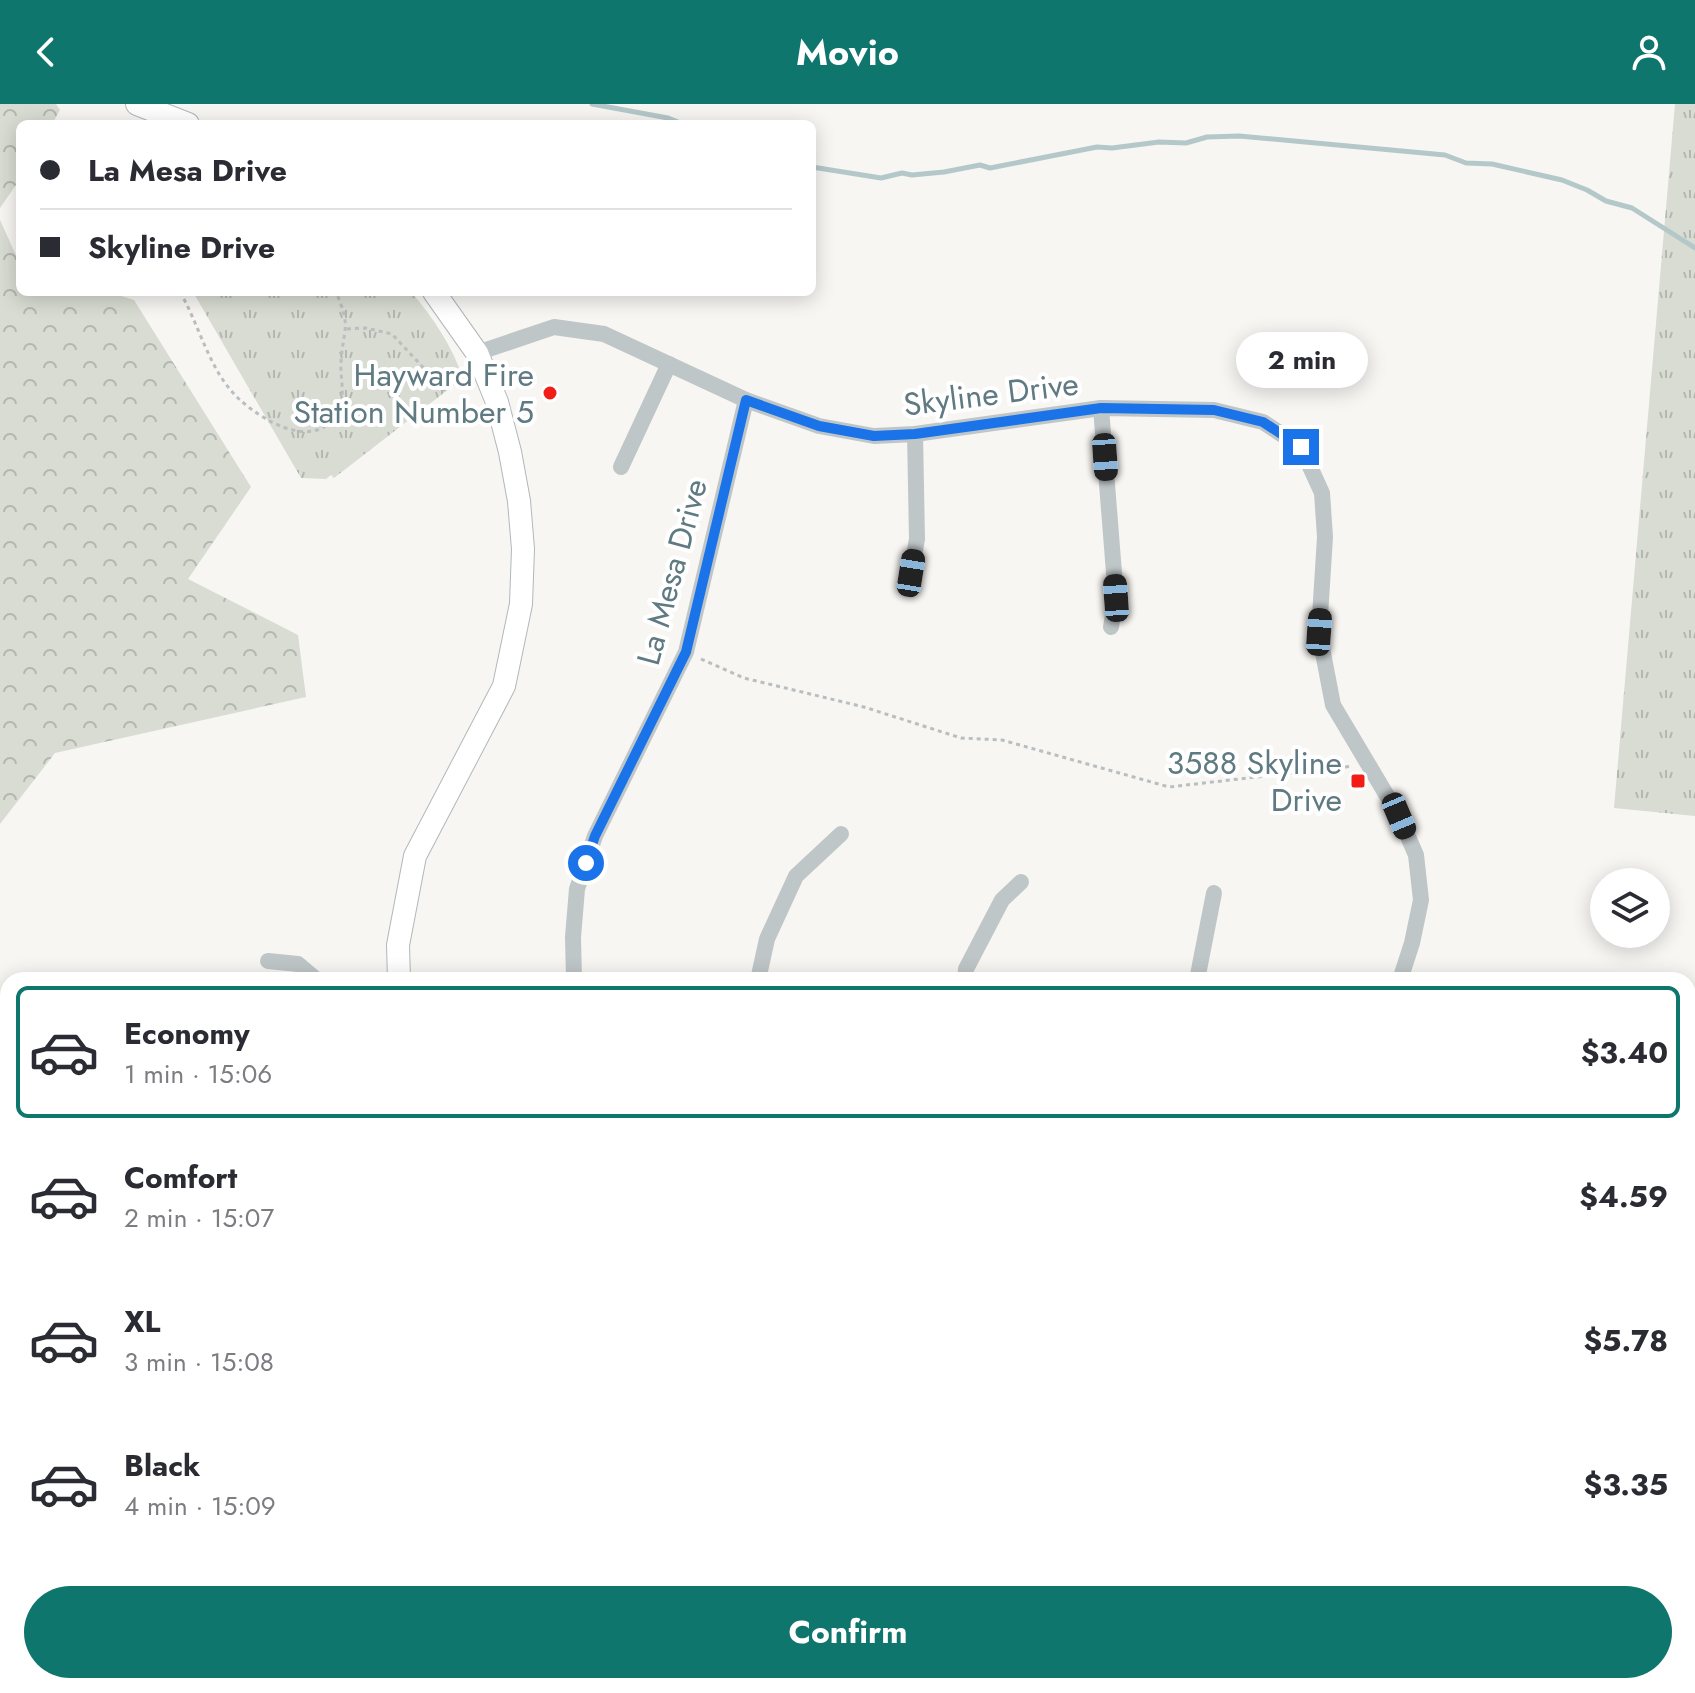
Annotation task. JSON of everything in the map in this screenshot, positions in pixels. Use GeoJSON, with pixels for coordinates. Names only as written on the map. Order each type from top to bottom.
{"type":"FeatureCollection","features":[{"type":"Feature","properties":{"kind":"main road"},"geometry":{"type":"LineString","coordinates":[[137,104],[161,108],[181,120]]}},
{"type":"Feature","properties":{"kind":"main road"},"geometry":{"type":"LineString","coordinates":[[399,972],[398,945],[415,856],[504,686],[521,604],[523,549],[517,489],[497,402],[477,353],[437,296]]}},
{"type":"Feature","properties":{"kind":"street","name":"Skyline Drive"},"geometry":{"type":"LineString","coordinates":[[477,353],[554,327],[604,334],[746,400],[819,426],[874,436],[915,434],[1101,408],[1214,410],[1263,422],[1301,447],[1322,493],[1325,537],[1319,632],[1333,705],[1399,816],[1416,855],[1421,900],[1403,972]]}},
{"type":"Feature","properties":{"kind":"street"},"geometry":{"type":"LineString","coordinates":[[621,467],[669,364]]}},
{"type":"Feature","properties":{"kind":"street","name":"La Mesa Drive"},"geometry":{"type":"LineString","coordinates":[[574,972],[577,889],[595,836],[686,652],[746,400]]}},
{"type":"Feature","properties":{"kind":"street"},"geometry":{"type":"LineString","coordinates":[[1101,408],[1116,598],[1111,627]]}},
{"type":"Feature","properties":{"kind":"street"},"geometry":{"type":"LineString","coordinates":[[911,573],[917,539],[915,434]]}},
{"type":"Feature","properties":{"kind":"street"},"geometry":{"type":"LineString","coordinates":[[760,972],[767,939],[796,876],[841,834]]}},
{"type":"Feature","properties":{"kind":"street"},"geometry":{"type":"LineString","coordinates":[[966,972],[1002,900],[1021,882]]}},
{"type":"Feature","properties":{"kind":"street"},"geometry":{"type":"LineString","coordinates":[[1199,972],[1214,893]]}},
{"type":"Feature","properties":{"kind":"street"},"geometry":{"type":"LineString","coordinates":[[268,961],[298,964],[308,972]]}},
{"type":"Feature","properties":{"kind":"path"},"geometry":{"type":"LineString","coordinates":[[182,296],[209,355],[236,396],[253,411],[299,433],[319,429],[332,420],[341,404],[341,363],[347,329],[346,313],[338,296]]}},
{"type":"Feature","properties":{"kind":"path"},"geometry":{"type":"LineString","coordinates":[[347,329],[366,328],[392,334],[444,390],[456,382],[477,353]]}},
{"type":"Feature","properties":{"kind":"path"},"geometry":{"type":"LineString","coordinates":[[686,652],[744,678],[864,707],[961,738],[1002,740],[1169,787],[1367,765]]}},
{"type":"Feature","properties":{"kind":"green space"},"geometry":{"type":"Polygon","coordinates":[[[0,104],[56,104],[60,110],[54,120],[16,120],[16,185],[0,208],[0,104]]]}},
{"type":"Feature","properties":{"kind":"green space"},"geometry":{"type":"Polygon","coordinates":[[[1675,104],[1695,104],[1695,816],[1614,808],[1675,104]]]}},
{"type":"Feature","properties":{"kind":"green space"},"geometry":{"type":"Polygon","coordinates":[[[0,220],[16,255],[16,296],[122,296],[134,300],[251,487],[188,579],[298,635],[306,697],[55,753],[0,824],[0,220]]]}},
{"type":"Feature","properties":{"kind":"green space"},"geometry":{"type":"Polygon","coordinates":[[[195,296],[414,296],[441,332],[463,378],[334,478],[331,475],[326,479],[301,478],[195,296]]]}},
{"type":"Feature","properties":{"kind":"waterway"},"geometry":{"type":"LineString","coordinates":[[592,104],[673,120]]}},
{"type":"Feature","properties":{"kind":"waterway"},"geometry":{"type":"LineString","coordinates":[[816,168],[881,178],[980,165],[990,168],[1097,147],[1186,143],[1207,137],[1239,136],[1445,155],[1466,163],[1492,164],[1562,180],[1606,201],[1632,208],[1695,248]]}},
{"type":"Feature","properties":{"kind":"place","name":"Hayward Fire Station Number 5"},"geometry":{"type":"Point","coordinates":[550,393]}},
{"type":"Feature","properties":{"kind":"place","name":"3588 Skyline Drive"},"geometry":{"type":"Point","coordinates":[1358,781]}},
{"type":"Feature","properties":{"kind":"route"},"geometry":{"type":"LineString","coordinates":[[586,863],[595,836],[686,652],[746,400],[819,426],[874,436],[915,434],[1101,408],[1214,410],[1263,422],[1301,447]]}}]}
